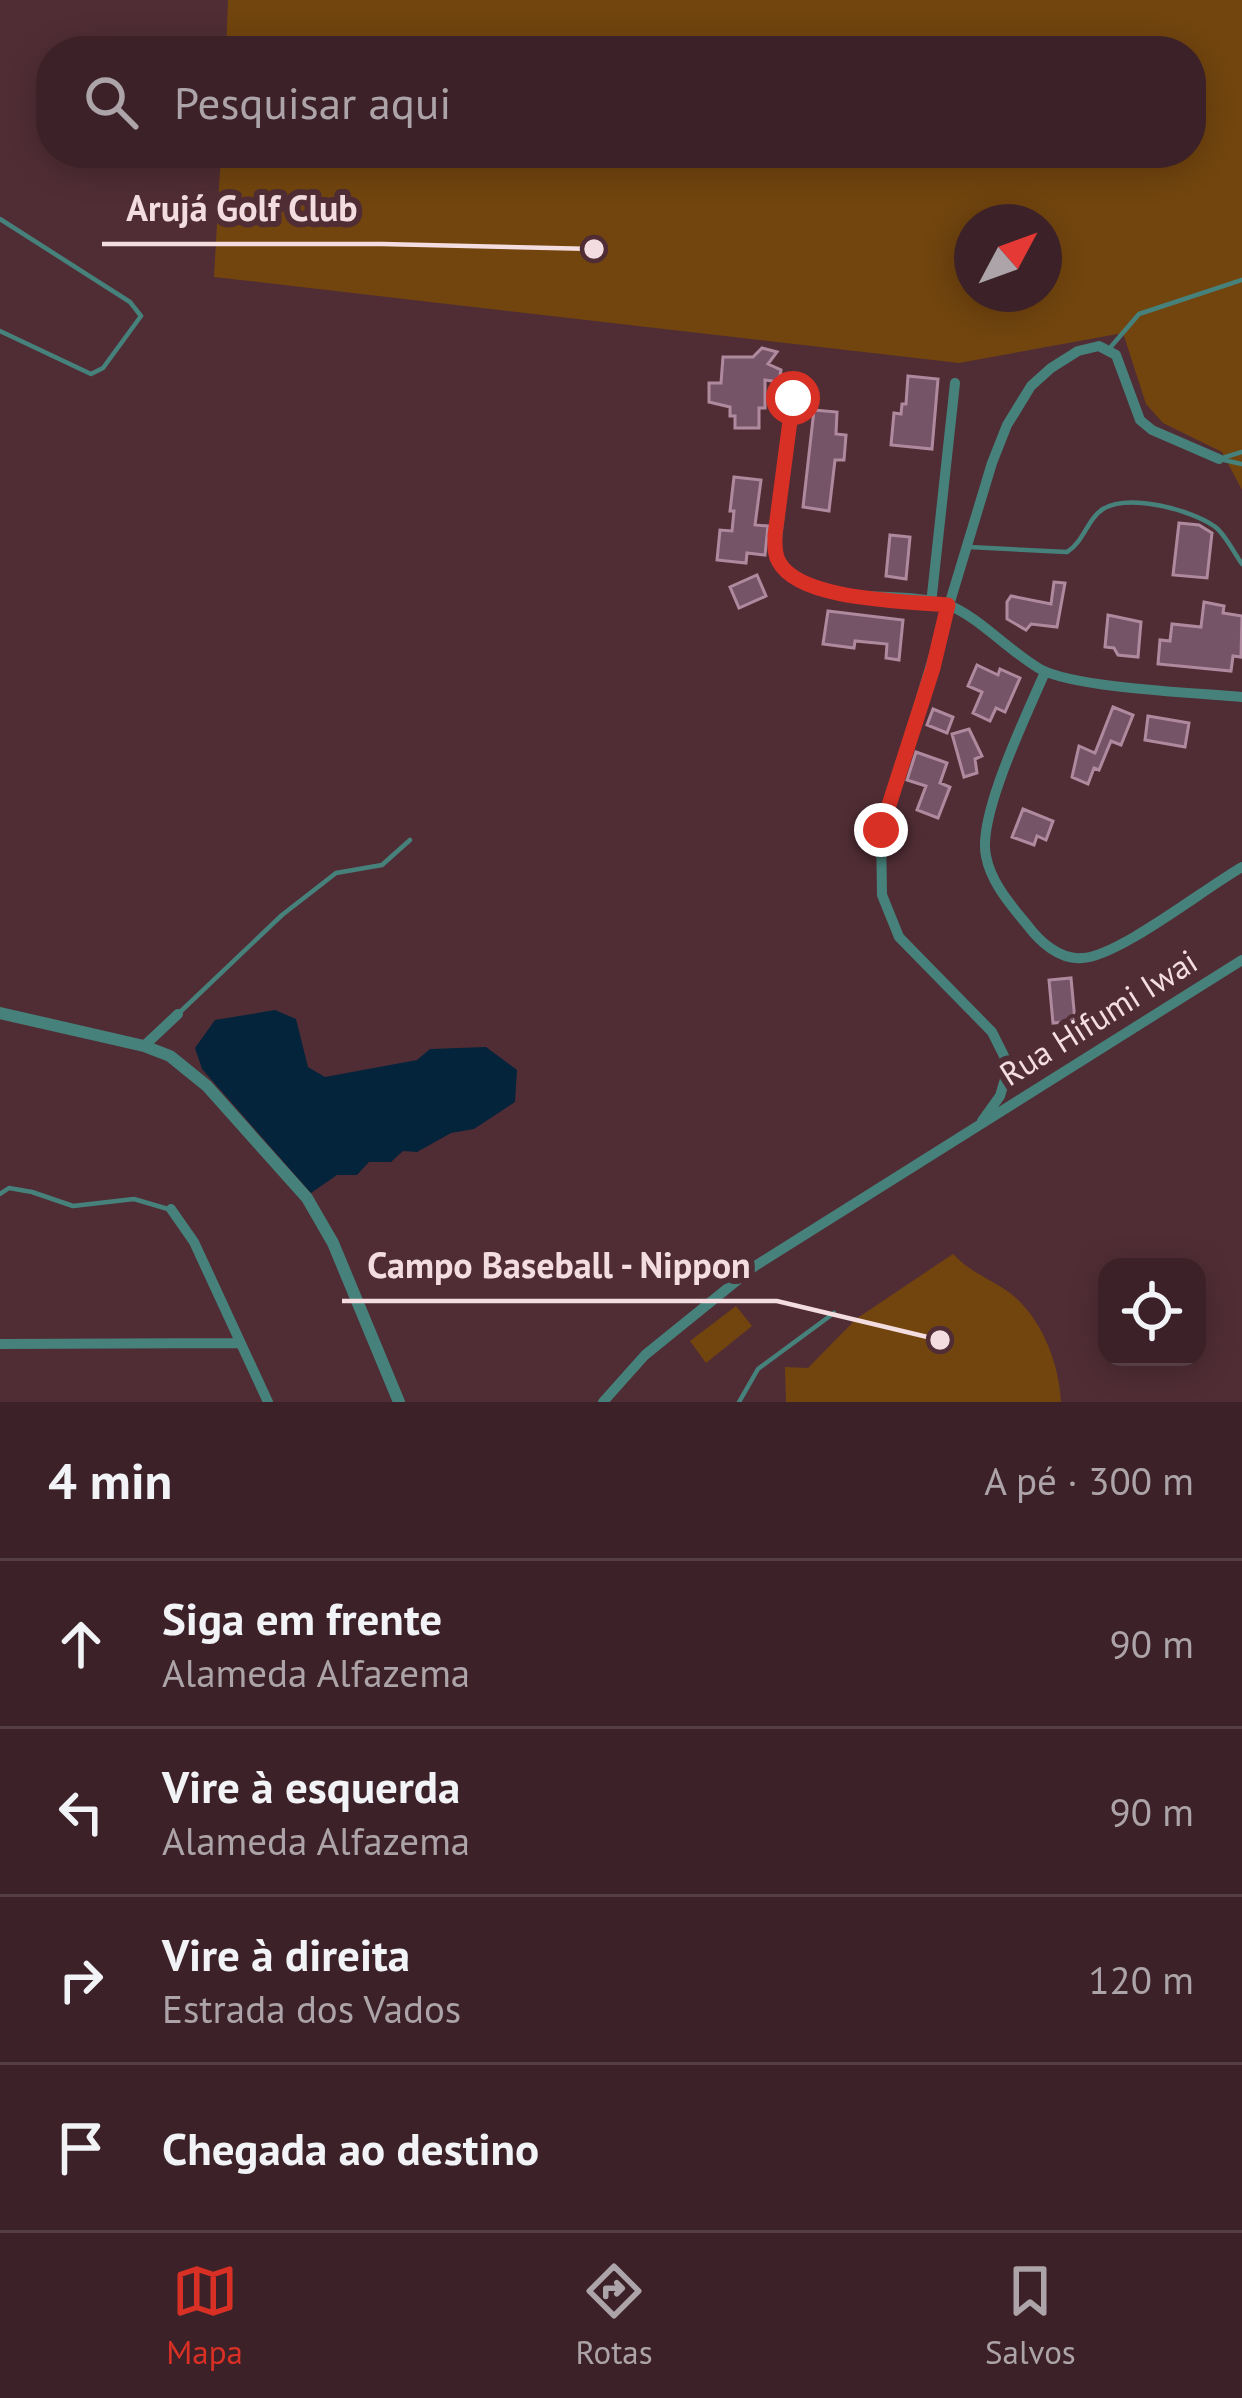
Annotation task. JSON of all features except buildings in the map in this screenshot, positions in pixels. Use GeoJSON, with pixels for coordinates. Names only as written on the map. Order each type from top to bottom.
{"type":"FeatureCollection","features":[{"type":"Feature","properties":{"kind":"street"},"geometry":{"type":"LineString","coordinates":[[982,1120],[1006,1082],[1009,1066],[1002,1048],[973,1010],[899,937],[879,873],[887,804],[933,668],[992,463],[1018,404],[1041,377],[1089,347],[1109,349],[1120,363],[1140,420],[1152,430],[1219,459]]}},
{"type":"Feature","properties":{"kind":"street"},"geometry":{"type":"LineString","coordinates":[[932,604],[955,383]]}},
{"type":"Feature","properties":{"kind":"street"},"geometry":{"type":"LineString","coordinates":[[793,398],[775,557],[803,585],[948,605],[1045,672],[1242,697]]}},
{"type":"Feature","properties":{"kind":"street"},"geometry":{"type":"LineString","coordinates":[[1045,672],[1011,755],[984,841],[992,876],[1039,940],[1059,953],[1082,958],[1118,945],[1242,867]]}},
{"type":"Feature","properties":{"kind":"street","name":"Rua Hifumi Iwai"},"geometry":{"type":"LineString","coordinates":[[603,1402],[645,1355],[755,1266],[1242,960]]}},
{"type":"Feature","properties":{"kind":"street"},"geometry":{"type":"LineString","coordinates":[[0,1013],[143,1046],[170,1056],[207,1086],[307,1198],[332,1243],[399,1402]]}},
{"type":"Feature","properties":{"kind":"street"},"geometry":{"type":"LineString","coordinates":[[143,1046],[178,1014]]}},
{"type":"Feature","properties":{"kind":"street"},"geometry":{"type":"LineString","coordinates":[[171,1209],[194,1242],[268,1402]]}},
{"type":"Feature","properties":{"kind":"street"},"geometry":{"type":"LineString","coordinates":[[0,1344],[240,1343]]}},
{"type":"Feature","properties":{"kind":"lane"},"geometry":{"type":"LineString","coordinates":[[0,220],[130,302],[141,316],[103,368],[91,374],[0,331]]}},
{"type":"Feature","properties":{"kind":"lane"},"geometry":{"type":"LineString","coordinates":[[1109,349],[1139,314],[1242,280]]}},
{"type":"Feature","properties":{"kind":"lane"},"geometry":{"type":"LineString","coordinates":[[1219,459],[1242,452]]}},
{"type":"Feature","properties":{"kind":"lane"},"geometry":{"type":"LineString","coordinates":[[1219,459],[1242,464]]}},
{"type":"Feature","properties":{"kind":"lane"},"geometry":{"type":"LineString","coordinates":[[969,548],[1066,552],[1075,547],[1098,511],[1114,504],[1178,507],[1214,526],[1242,564]]}},
{"type":"Feature","properties":{"kind":"lane"},"geometry":{"type":"LineString","coordinates":[[178,1014],[282,915],[336,873],[382,865],[410,840]]}},
{"type":"Feature","properties":{"kind":"lane"},"geometry":{"type":"LineString","coordinates":[[0,1194],[9,1188],[73,1206],[134,1199],[171,1209]]}},
{"type":"Feature","properties":{"kind":"lane"},"geometry":{"type":"LineString","coordinates":[[739,1402],[758,1369],[834,1313]]}},
{"type":"Feature","properties":{"kind":"shaded area"},"geometry":{"type":"Polygon","coordinates":[[[228,0],[1242,0],[1242,490],[1222,452],[1163,423],[1146,404],[1123,333],[959,363],[214,277],[220,168],[1206,168],[1206,36],[227,36],[228,0]]]}},
{"type":"Feature","properties":{"kind":"shaded area"},"geometry":{"type":"Polygon","coordinates":[[[953,1254],[1008,1292],[1035,1320],[1053,1360],[1061,1402],[786,1402],[785,1367],[808,1368],[856,1319],[953,1254]]]}},
{"type":"Feature","properties":{"kind":"shaded area"},"geometry":{"type":"Polygon","coordinates":[[[736,1306],[752,1326],[706,1363],[690,1341],[736,1306]]]}},
{"type":"Feature","properties":{"kind":"water"},"geometry":{"type":"Polygon","coordinates":[[[275,1010],[296,1019],[308,1067],[325,1077],[417,1060],[430,1049],[486,1047],[517,1070],[515,1102],[474,1129],[451,1133],[417,1152],[403,1151],[391,1162],[369,1162],[357,1175],[337,1175],[311,1193],[202,1069],[195,1048],[215,1020],[275,1010]]]}},
{"type":"Feature","properties":{"kind":"place","name":"Arujá Golf Club"},"geometry":{"type":"Point","coordinates":[594,249]}},
{"type":"Feature","properties":{"kind":"place","name":"Campo Baseball - Nippon"},"geometry":{"type":"Point","coordinates":[940,1340]}},
{"type":"Feature","properties":{"kind":"route"},"geometry":{"type":"LineString","coordinates":[[793,398],[775,535],[775,557],[781,567],[803,585],[824,590],[948,605],[933,668],[881,830]]}}]}
